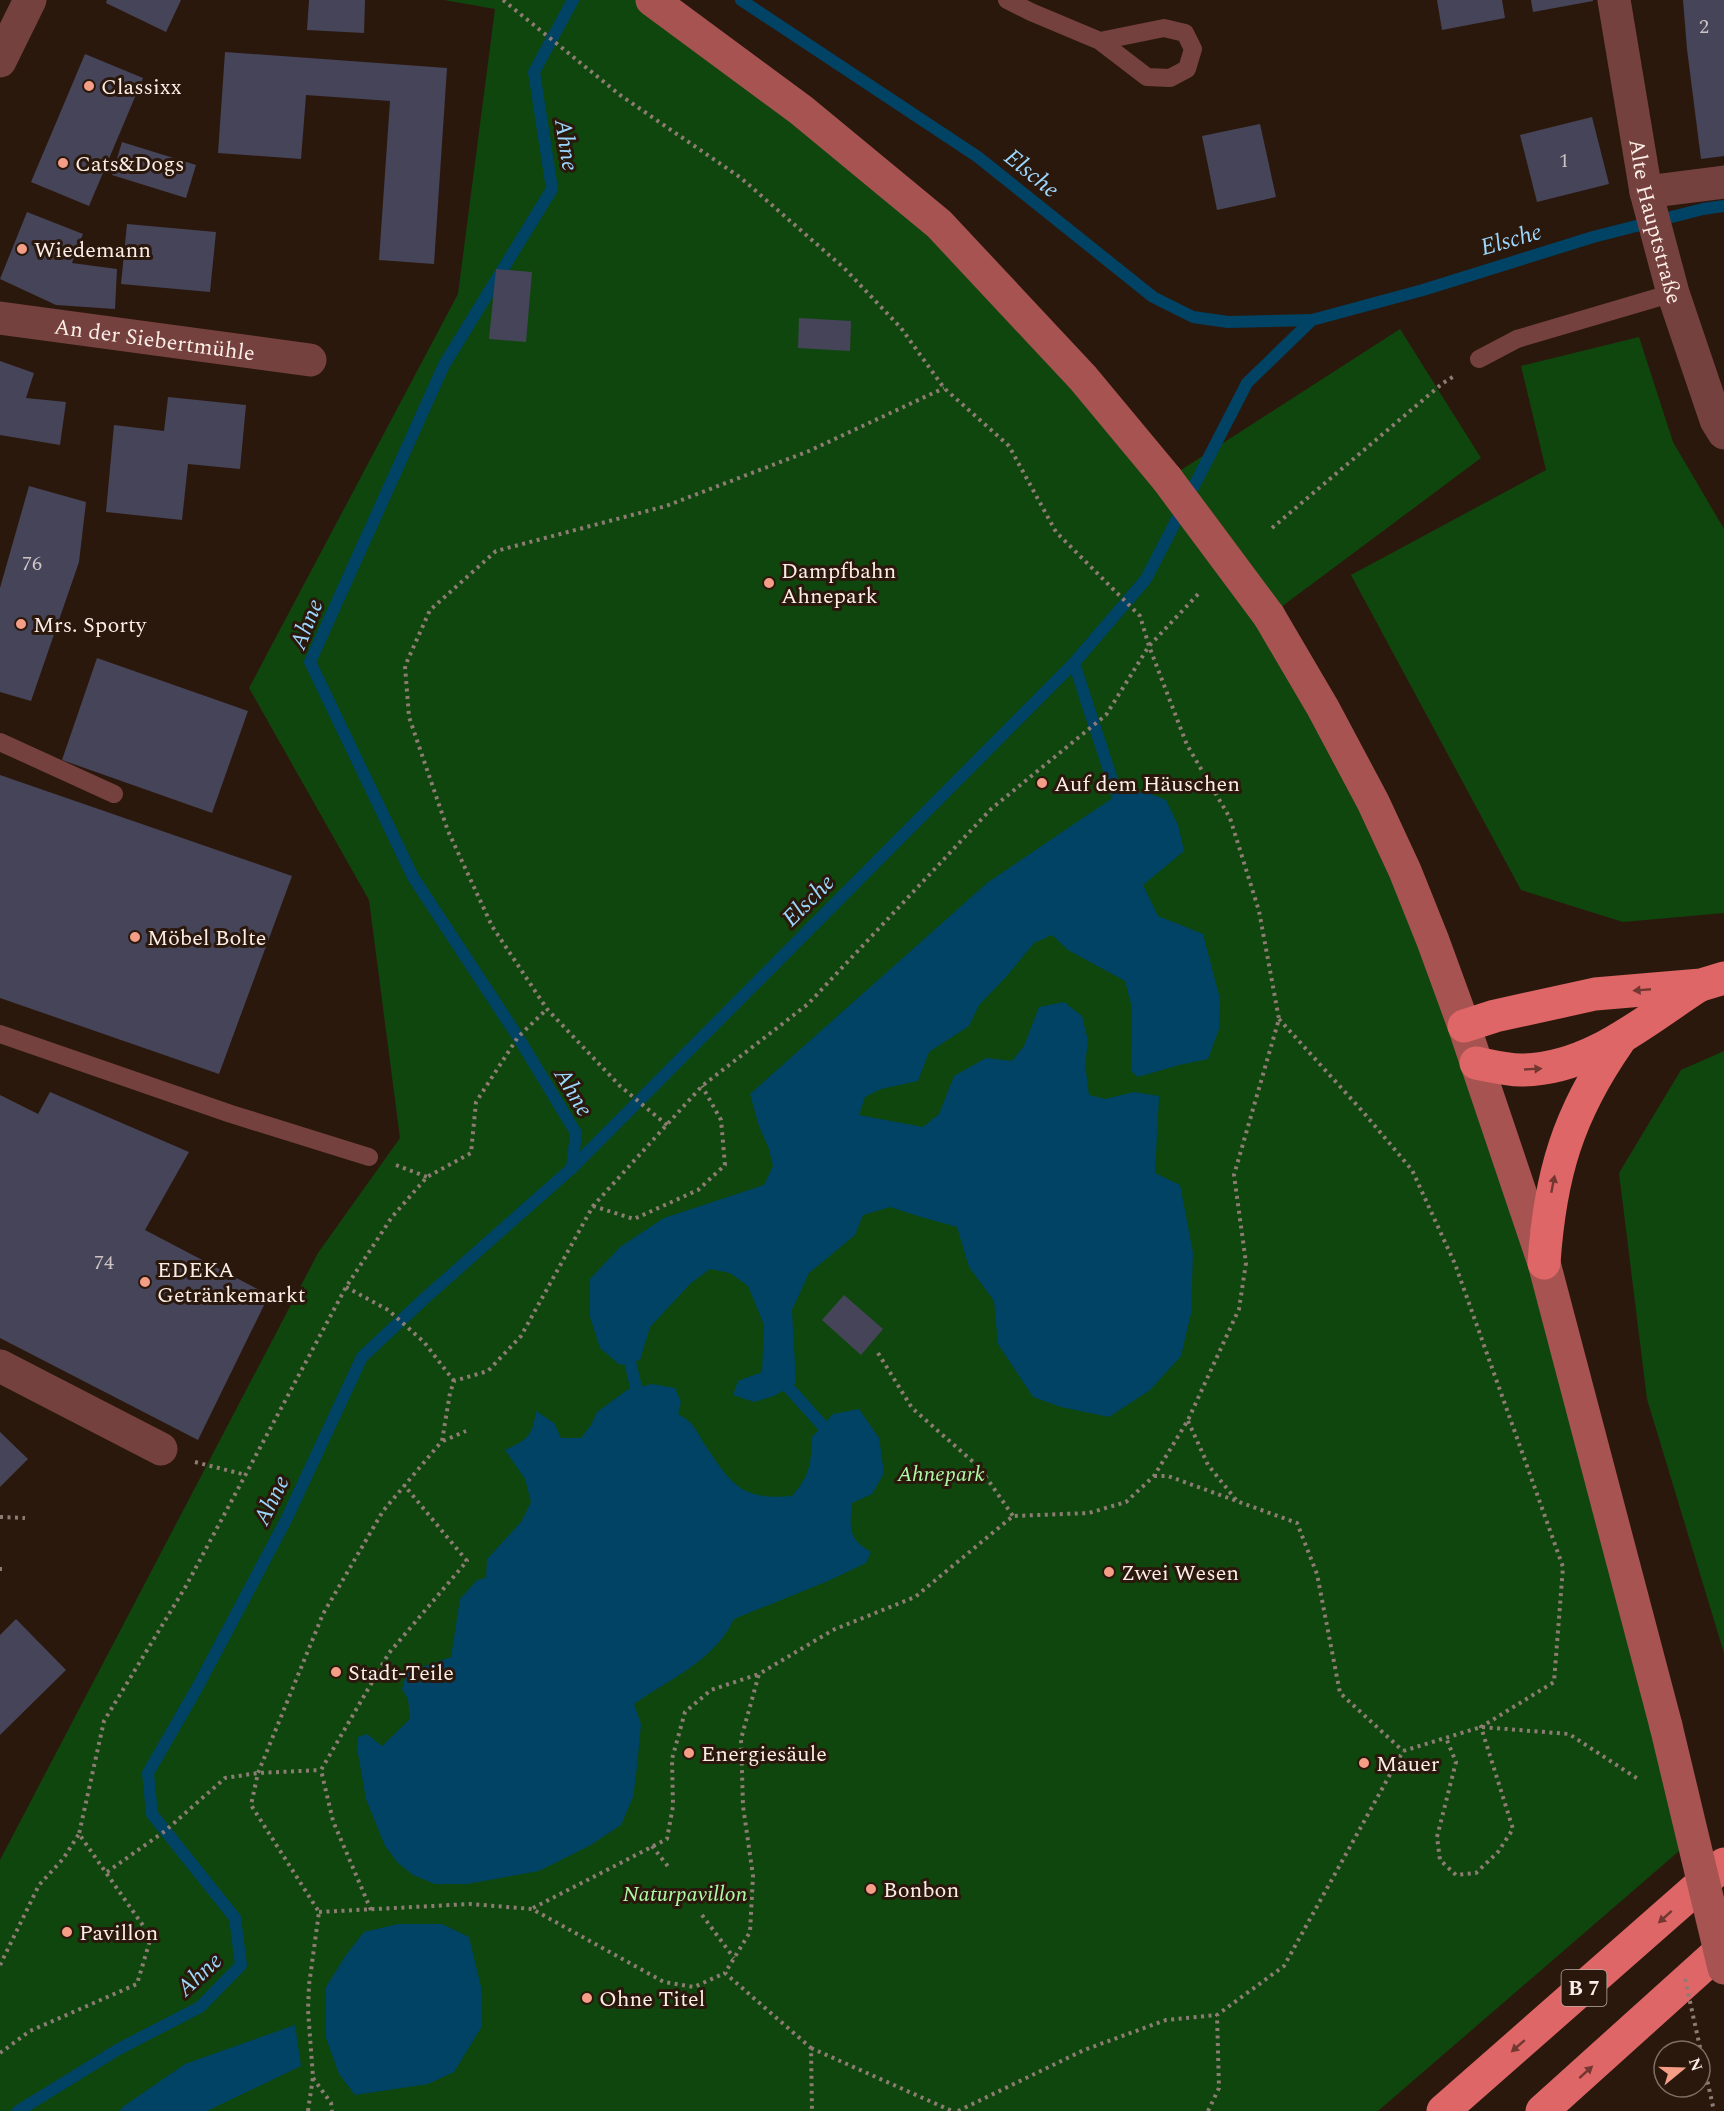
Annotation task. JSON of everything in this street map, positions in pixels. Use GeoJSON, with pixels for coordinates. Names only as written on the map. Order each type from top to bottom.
{"type":"FeatureCollection","features":[{"type":"Feature","properties":{"kind":"highway"},"geometry":{"type":"LineString","coordinates":[[1464,1026],[1495,1016],[1595,994],[1712,981]]}},
{"type":"Feature","properties":{"kind":"highway"},"geometry":{"type":"LineString","coordinates":[[1476,1063],[1520,1070],[1542,1069],[1570,1063],[1597,1052],[1712,981]]}},
{"type":"Feature","properties":{"kind":"highway"},"geometry":{"type":"LineString","coordinates":[[1544,1263],[1552,1188],[1567,1136],[1586,1092],[1622,1036]]}},
{"type":"Feature","properties":{"kind":"highway","name":"B 7"},"geometry":{"type":"LineString","coordinates":[[1443,2111],[1724,1864]]}},
{"type":"Feature","properties":{"kind":"highway"},"geometry":{"type":"LineString","coordinates":[[1542,2111],[1724,1947]]}},
{"type":"Feature","properties":{"kind":"main road"},"geometry":{"type":"LineString","coordinates":[[654,1],[801,110],[939,224],[1083,378],[1167,479],[1269,616],[1323,708],[1373,802],[1405,871],[1429,931],[1464,1026],[1544,1263],[1666,1726],[1724,1968]]}},
{"type":"Feature","properties":{"kind":"street"},"geometry":{"type":"LineString","coordinates":[[0,61],[30,0]]}},
{"type":"Feature","properties":{"kind":"street","name":"Alte Hauptstraße"},"geometry":{"type":"LineString","coordinates":[[1614,0],[1646,192],[1673,293],[1716,420],[1724,433]]}},
{"type":"Feature","properties":{"kind":"street"},"geometry":{"type":"LineString","coordinates":[[1646,192],[1724,182]]}},
{"type":"Feature","properties":{"kind":"street","name":"An der Siebertmühle"},"geometry":{"type":"LineString","coordinates":[[0,318],[309,360]]}},
{"type":"Feature","properties":{"kind":"street"},"geometry":{"type":"LineString","coordinates":[[0,1366],[161,1449]]}},
{"type":"Feature","properties":{"kind":"lane"},"geometry":{"type":"LineString","coordinates":[[1007,0],[1100,41],[1147,77],[1170,78],[1187,69],[1193,49],[1185,33],[1164,28],[1100,41]]}},
{"type":"Feature","properties":{"kind":"lane"},"geometry":{"type":"LineString","coordinates":[[1479,359],[1517,339],[1673,293]]}},
{"type":"Feature","properties":{"kind":"lane"},"geometry":{"type":"LineString","coordinates":[[0,742],[114,794]]}},
{"type":"Feature","properties":{"kind":"lane"},"geometry":{"type":"LineString","coordinates":[[0,1034],[231,1114],[369,1157]]}},
{"type":"Feature","properties":{"kind":"path"},"geometry":{"type":"LineString","coordinates":[[504,1],[620,95],[741,178],[844,267],[901,328],[944,388],[1009,446],[1056,532],[1140,616],[1186,745],[1230,819],[1260,911],[1279,1019],[1234,1175],[1246,1263],[1239,1309],[1188,1420],[1154,1476],[1126,1502],[1089,1513],[1013,1516],[915,1597],[833,1629],[759,1674],[711,1690],[685,1712],[672,1759],[674,1806],[667,1839],[532,1909]]}},
{"type":"Feature","properties":{"kind":"path"},"geometry":{"type":"LineString","coordinates":[[1272,528],[1443,383],[1479,359]]}},
{"type":"Feature","properties":{"kind":"path"},"geometry":{"type":"LineString","coordinates":[[667,1125],[620,1086],[547,1009],[492,926],[448,831],[409,717],[405,666],[430,610],[495,551],[666,506],[808,451],[944,388]]}},
{"type":"Feature","properties":{"kind":"path"},"geometry":{"type":"LineString","coordinates":[[454,1381],[488,1371],[521,1336],[593,1206],[702,1086],[808,1004],[991,810],[1106,715],[1149,646],[1201,591]]}},
{"type":"Feature","properties":{"kind":"path"},"geometry":{"type":"LineString","coordinates":[[0,1965],[39,1885],[63,1859],[79,1834],[104,1721],[186,1586],[346,1287],[392,1217],[427,1176],[471,1153],[476,1102],[518,1037],[547,1009]]}},
{"type":"Feature","properties":{"kind":"path"},"geometry":{"type":"LineString","coordinates":[[958,2111],[1095,2046],[1166,2020],[1217,2015],[1284,1966],[1403,1751],[1481,1727],[1554,1682],[1563,1567],[1455,1264],[1412,1170],[1279,1019]]}},
{"type":"Feature","properties":{"kind":"path"},"geometry":{"type":"LineString","coordinates":[[593,1206],[634,1219],[698,1190],[725,1165],[721,1120],[702,1086]]}},
{"type":"Feature","properties":{"kind":"path"},"geometry":{"type":"LineString","coordinates":[[410,1170],[427,1176]]}},
{"type":"Feature","properties":{"kind":"path"},"geometry":{"type":"LineString","coordinates":[[346,1287],[388,1310],[423,1342],[454,1381]]}},
{"type":"Feature","properties":{"kind":"path"},"geometry":{"type":"LineString","coordinates":[[878,1353],[912,1408],[979,1467],[1013,1516]]}},
{"type":"Feature","properties":{"kind":"path"},"geometry":{"type":"LineString","coordinates":[[442,1441],[454,1381]]}},
{"type":"Feature","properties":{"kind":"path"},"geometry":{"type":"LineString","coordinates":[[1188,1420],[1208,1465],[1238,1502]]}},
{"type":"Feature","properties":{"kind":"path"},"geometry":{"type":"LineString","coordinates":[[308,2111],[313,2077],[308,2010],[309,1986],[319,1912],[251,1805],[258,1773],[323,1614],[383,1511],[442,1441],[466,1431]]}},
{"type":"Feature","properties":{"kind":"path"},"geometry":{"type":"LineString","coordinates":[[191,1461],[246,1476]]}},
{"type":"Feature","properties":{"kind":"path"},"geometry":{"type":"LineString","coordinates":[[1154,1476],[1168,1476],[1297,1523],[1317,1574],[1340,1693],[1403,1751]]}},
{"type":"Feature","properties":{"kind":"path"},"geometry":{"type":"LineString","coordinates":[[371,1910],[333,1821],[321,1770],[389,1653],[467,1561],[404,1485]]}},
{"type":"Feature","properties":{"kind":"path"},"geometry":{"type":"LineString","coordinates":[[0,1517],[25,1518]]}},
{"type":"Feature","properties":{"kind":"path"},"geometry":{"type":"LineString","coordinates":[[319,1912],[470,1904],[532,1909],[664,1982],[694,1987],[724,1973],[750,1932],[753,1875],[743,1806],[741,1739],[759,1674]]}},
{"type":"Feature","properties":{"kind":"path"},"geometry":{"type":"LineString","coordinates":[[1446,1738],[1456,1762],[1437,1837],[1440,1860],[1456,1875],[1476,1873],[1498,1852],[1513,1829],[1481,1727]]}},
{"type":"Feature","properties":{"kind":"path"},"geometry":{"type":"LineString","coordinates":[[1481,1727],[1569,1734],[1642,1782]]}},
{"type":"Feature","properties":{"kind":"path"},"geometry":{"type":"LineString","coordinates":[[107,1872],[165,1831],[225,1778],[258,1773],[321,1770]]}},
{"type":"Feature","properties":{"kind":"path"},"geometry":{"type":"LineString","coordinates":[[0,2053],[30,2031],[137,1984],[151,1937],[79,1834]]}},
{"type":"Feature","properties":{"kind":"path"},"geometry":{"type":"LineString","coordinates":[[652,1846],[670,1869]]}},
{"type":"Feature","properties":{"kind":"path"},"geometry":{"type":"LineString","coordinates":[[702,1915],[734,1958]]}},
{"type":"Feature","properties":{"kind":"path"},"geometry":{"type":"LineString","coordinates":[[724,1973],[810,2048],[952,2111]]}},
{"type":"Feature","properties":{"kind":"path"},"geometry":{"type":"LineString","coordinates":[[1208,2111],[1219,2088],[1217,2015]]}},
{"type":"Feature","properties":{"kind":"path"},"geometry":{"type":"LineString","coordinates":[[810,2048],[812,2111]]}},
{"type":"Feature","properties":{"kind":"path"},"geometry":{"type":"LineString","coordinates":[[313,2077],[331,2103],[332,2111]]}},
{"type":"Feature","properties":{"kind":"green space","name":"Ahnepark"},"geometry":{"type":"Polygon","coordinates":[[[444,0],[653,0],[939,224],[1167,479],[1400,329],[1481,458],[1269,616],[1476,1063],[1693,1839],[1378,2111],[0,2111],[0,1860],[318,1253],[400,1138],[369,900],[249,688],[458,294],[495,9],[444,0]]]}},
{"type":"Feature","properties":{"kind":"green space"},"geometry":{"type":"Polygon","coordinates":[[[1639,337],[1673,442],[1724,529],[1724,913],[1623,922],[1521,890],[1351,575],[1546,470],[1521,366],[1639,337]]]}},
{"type":"Feature","properties":{"kind":"green space"},"geometry":{"type":"Polygon","coordinates":[[[1724,1051],[1724,1653],[1647,1399],[1619,1173],[1681,1070],[1724,1051]]]}},
{"type":"Feature","properties":{"kind":"water"},"geometry":{"type":"Polygon","coordinates":[[[1146,792],[1166,800],[1178,825],[1184,851],[1143,885],[1158,916],[1203,934],[1220,999],[1219,1029],[1208,1059],[1138,1077],[1131,1071],[1132,1008],[1125,981],[1068,950],[1052,935],[1034,943],[979,1005],[969,1026],[929,1052],[918,1081],[881,1089],[865,1097],[859,1115],[923,1127],[939,1114],[954,1076],[986,1058],[1012,1061],[1024,1046],[1039,1007],[1064,1002],[1082,1016],[1088,1041],[1085,1064],[1089,1095],[1105,1099],[1134,1092],[1159,1096],[1155,1173],[1180,1185],[1193,1253],[1191,1313],[1181,1356],[1150,1390],[1109,1417],[1061,1407],[1033,1397],[998,1344],[994,1301],[969,1267],[957,1227],[890,1207],[863,1215],[855,1235],[809,1273],[792,1310],[796,1383],[774,1396],[754,1402],[733,1395],[738,1381],[762,1372],[764,1325],[748,1286],[730,1273],[710,1269],[690,1284],[650,1327],[640,1360],[620,1365],[600,1348],[590,1317],[590,1279],[620,1247],[664,1218],[764,1185],[773,1166],[750,1094],[987,883],[1117,795],[1146,792]]]}},
{"type":"Feature","properties":{"kind":"water"},"geometry":{"type":"Polygon","coordinates":[[[652,1384],[675,1388],[681,1402],[678,1414],[693,1426],[729,1478],[748,1492],[774,1497],[792,1496],[803,1482],[811,1455],[812,1437],[833,1414],[859,1409],[879,1438],[884,1473],[872,1494],[852,1503],[852,1532],[858,1542],[871,1552],[866,1563],[734,1619],[725,1634],[703,1657],[677,1677],[634,1704],[641,1724],[637,1767],[633,1797],[621,1825],[589,1846],[539,1871],[467,1884],[435,1884],[413,1875],[398,1863],[385,1846],[366,1799],[357,1748],[358,1737],[367,1734],[382,1746],[410,1719],[408,1699],[402,1689],[407,1672],[451,1657],[460,1599],[477,1580],[486,1578],[487,1559],[521,1522],[531,1502],[525,1479],[505,1450],[528,1436],[533,1427],[536,1411],[554,1423],[561,1438],[581,1438],[597,1412],[627,1390],[652,1384]]]}},
{"type":"Feature","properties":{"kind":"water"},"geometry":{"type":"Polygon","coordinates":[[[398,1924],[442,1924],[469,1937],[481,1987],[482,2026],[454,2072],[428,2084],[355,2095],[339,2074],[326,2038],[326,1987],[364,1932],[398,1924]]]}},
{"type":"Feature","properties":{"kind":"water"},"geometry":{"type":"Polygon","coordinates":[[[295,2025],[301,2066],[207,2111],[119,2111],[185,2064],[295,2025]]]}},
{"type":"Feature","properties":{"kind":"building"},"geometry":{"type":"Polygon","coordinates":[[[107,0],[181,0],[166,32],[106,3],[107,0]]]}},
{"type":"Feature","properties":{"kind":"building"},"geometry":{"type":"Polygon","coordinates":[[[309,0],[365,0],[364,33],[307,30],[309,0]]]}},
{"type":"Feature","properties":{"kind":"building"},"geometry":{"type":"Polygon","coordinates":[[[1437,0],[1502,0],[1505,18],[1442,30],[1437,0]]]}},
{"type":"Feature","properties":{"kind":"building"},"geometry":{"type":"Polygon","coordinates":[[[1531,0],[1593,0],[1593,1],[1533,12],[1531,0]]]}},
{"type":"Feature","properties":{"kind":"building"},"geometry":{"type":"Polygon","coordinates":[[[1683,0],[1724,0],[1724,156],[1701,159],[1683,0]]]}},
{"type":"Feature","properties":{"kind":"building"},"geometry":{"type":"Polygon","coordinates":[[[225,52],[447,68],[434,264],[379,260],[390,101],[306,95],[301,159],[218,153],[225,52]]]}},
{"type":"Feature","properties":{"kind":"building"},"geometry":{"type":"Polygon","coordinates":[[[85,54],[143,78],[89,206],[31,182],[85,54]]]}},
{"type":"Feature","properties":{"kind":"building"},"geometry":{"type":"Polygon","coordinates":[[[1592,117],[1609,184],[1537,202],[1520,135],[1592,117]]]}},
{"type":"Feature","properties":{"kind":"building"},"geometry":{"type":"Polygon","coordinates":[[[1260,124],[1276,197],[1217,210],[1202,136],[1260,124]]]}},
{"type":"Feature","properties":{"kind":"building"},"geometry":{"type":"Polygon","coordinates":[[[122,142],[196,165],[186,198],[112,175],[122,142]]]}},
{"type":"Feature","properties":{"kind":"building"},"geometry":{"type":"Polygon","coordinates":[[[27,212],[83,234],[72,263],[117,269],[115,309],[56,305],[0,279],[27,212]]]}},
{"type":"Feature","properties":{"kind":"building"},"geometry":{"type":"Polygon","coordinates":[[[127,224],[216,232],[210,292],[121,284],[127,224]]]}},
{"type":"Feature","properties":{"kind":"building"},"geometry":{"type":"Polygon","coordinates":[[[496,269],[532,272],[526,342],[489,339],[496,269]]]}},
{"type":"Feature","properties":{"kind":"building"},"geometry":{"type":"Polygon","coordinates":[[[799,318],[851,321],[850,351],[798,348],[799,318]]]}},
{"type":"Feature","properties":{"kind":"building"},"geometry":{"type":"Polygon","coordinates":[[[0,361],[34,373],[26,398],[66,402],[60,445],[0,435],[0,361]]]}},
{"type":"Feature","properties":{"kind":"building"},"geometry":{"type":"Polygon","coordinates":[[[168,397],[246,405],[240,469],[188,464],[182,520],[106,512],[114,425],[164,431],[168,397]]]}},
{"type":"Feature","properties":{"kind":"building"},"geometry":{"type":"Polygon","coordinates":[[[29,486],[86,502],[79,562],[31,701],[0,692],[0,588],[29,486]]]}},
{"type":"Feature","properties":{"kind":"building"},"geometry":{"type":"Polygon","coordinates":[[[97,658],[248,711],[212,813],[62,760],[97,658]]]}},
{"type":"Feature","properties":{"kind":"building","name":"Möbel Bolte"},"geometry":{"type":"Polygon","coordinates":[[[0,775],[292,876],[219,1074],[0,998],[0,775]]]}},
{"type":"Feature","properties":{"kind":"building"},"geometry":{"type":"Polygon","coordinates":[[[50,1092],[189,1152],[145,1230],[269,1295],[198,1440],[0,1338],[0,1095],[38,1114],[50,1092]]]}},
{"type":"Feature","properties":{"kind":"building"},"geometry":{"type":"Polygon","coordinates":[[[844,1295],[883,1329],[861,1355],[822,1320],[844,1295]]]}},
{"type":"Feature","properties":{"kind":"building"},"geometry":{"type":"Polygon","coordinates":[[[0,1432],[28,1459],[0,1487],[0,1432]]]}},
{"type":"Feature","properties":{"kind":"building"},"geometry":{"type":"Polygon","coordinates":[[[16,1619],[66,1670],[0,1735],[0,1635],[16,1619]]]}},
{"type":"Feature","properties":{"kind":"waterway","name":"Ahne"},"geometry":{"type":"LineString","coordinates":[[18,2111],[117,2050],[200,2007],[241,1965],[235,1918],[152,1814],[148,1773],[197,1688],[286,1520],[362,1357],[572,1168],[576,1133],[518,1037],[413,877],[310,662],[444,365],[552,189],[534,72],[573,0]]}},
{"type":"Feature","properties":{"kind":"waterway","name":"Elsche"},"geometry":{"type":"LineString","coordinates":[[741,0],[978,157],[1153,297],[1193,317],[1228,322],[1312,320]]}},
{"type":"Feature","properties":{"kind":"waterway","name":"Elsche"},"geometry":{"type":"LineString","coordinates":[[1117,795],[1074,663],[1146,579],[1247,383],[1312,320],[1423,290],[1593,237],[1703,209],[1724,206]]}},
{"type":"Feature","properties":{"kind":"waterway","name":"Elsche"},"geometry":{"type":"LineString","coordinates":[[572,1168],[1074,663]]}},
{"type":"Feature","properties":{"kind":"waterway"},"geometry":{"type":"LineString","coordinates":[[630,1362],[636,1387]]}},
{"type":"Feature","properties":{"kind":"waterway"},"geometry":{"type":"LineString","coordinates":[[788,1387],[822,1425]]}},
{"type":"Feature","properties":{"kind":"place","name":"Classixx"},"geometry":{"type":"Point","coordinates":[89,86]}},
{"type":"Feature","properties":{"kind":"place","name":"Cats&Dogs"},"geometry":{"type":"Point","coordinates":[63,163]}},
{"type":"Feature","properties":{"kind":"place","name":"Wiedemann"},"geometry":{"type":"Point","coordinates":[22,249]}},
{"type":"Feature","properties":{"kind":"place","name":"Dampfbahn Ahnepark"},"geometry":{"type":"Point","coordinates":[769,583]}},
{"type":"Feature","properties":{"kind":"place","name":"Mrs. Sporty"},"geometry":{"type":"Point","coordinates":[21,624]}},
{"type":"Feature","properties":{"kind":"place","name":"Auf dem Häuschen"},"geometry":{"type":"Point","coordinates":[1042,783]}},
{"type":"Feature","properties":{"kind":"place","name":"Möbel Bolte"},"geometry":{"type":"Point","coordinates":[135,937]}},
{"type":"Feature","properties":{"kind":"place","name":"EDEKA Getränkemarkt"},"geometry":{"type":"Point","coordinates":[145,1282]}},
{"type":"Feature","properties":{"kind":"place","name":"Zwei Wesen"},"geometry":{"type":"Point","coordinates":[1109,1572]}},
{"type":"Feature","properties":{"kind":"place","name":"Stadt-Teile"},"geometry":{"type":"Point","coordinates":[336,1672]}},
{"type":"Feature","properties":{"kind":"place","name":"Energiesäule"},"geometry":{"type":"Point","coordinates":[689,1753]}},
{"type":"Feature","properties":{"kind":"place","name":"Mauer"},"geometry":{"type":"Point","coordinates":[1364,1763]}},
{"type":"Feature","properties":{"kind":"place","name":"Bonbon"},"geometry":{"type":"Point","coordinates":[871,1889]}},
{"type":"Feature","properties":{"kind":"place","name":"Pavillon"},"geometry":{"type":"Point","coordinates":[67,1932]}},
{"type":"Feature","properties":{"kind":"place","name":"Ohne Titel"},"geometry":{"type":"Point","coordinates":[587,1998]}},
{"type":"Feature","properties":{"kind":"park label","name":"Naturpavillon"},"geometry":{"type":"Point","coordinates":[685,1893]}}]}
